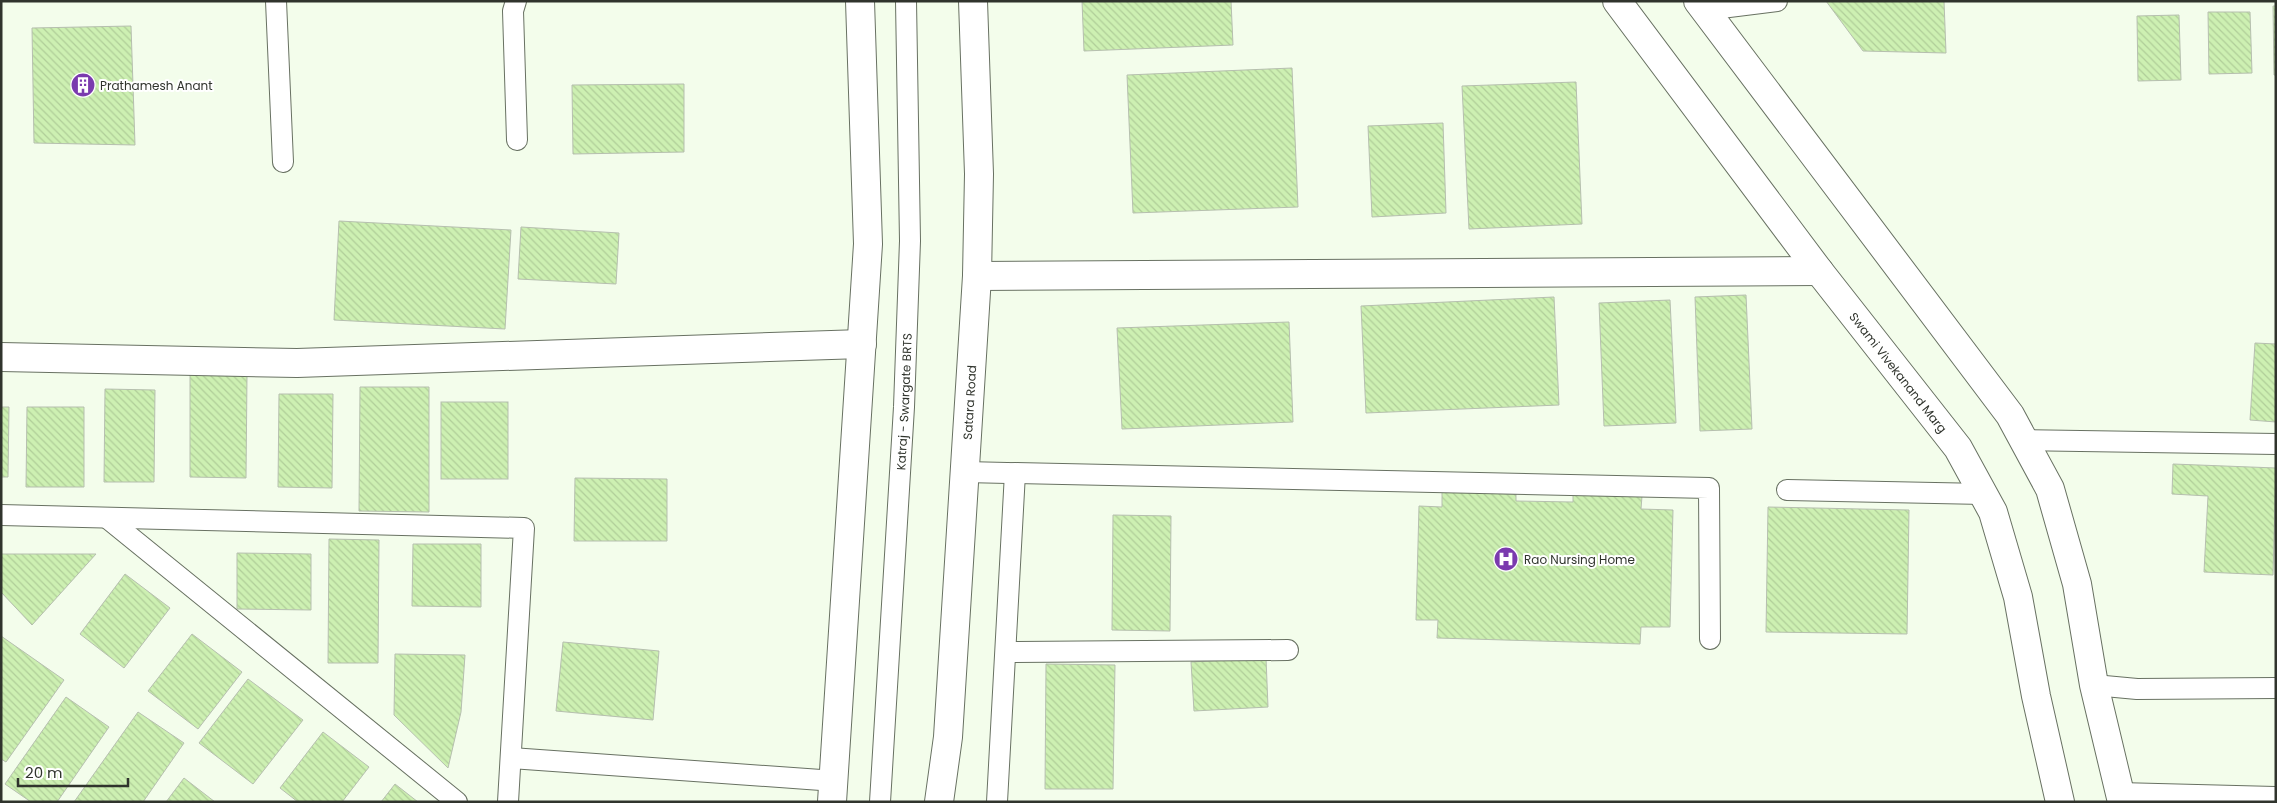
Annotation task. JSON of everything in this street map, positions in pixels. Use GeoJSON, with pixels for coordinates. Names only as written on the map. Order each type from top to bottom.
{"type":"FeatureCollection","features":[{"type":"Feature","properties":{"kind":"main road"},"geometry":{"type":"LineString","coordinates":[[833,791],[868,244],[860,1]]}},
{"type":"Feature","properties":{"kind":"main road","name":"Satara Road"},"geometry":{"type":"LineString","coordinates":[[939,802],[948,737],[977,276],[979,174],[973,1]]}},
{"type":"Feature","properties":{"kind":"main road","name":"Swami Vivekanand Marg"},"geometry":{"type":"LineString","coordinates":[[1617,1],[1819,271],[1958,448],[1984,494],[1993,512],[2018,597],[2036,696],[2060,802]]}},
{"type":"Feature","properties":{"kind":"main road"},"geometry":{"type":"LineString","coordinates":[[1701,6],[2004,407],[2050,489],[2077,584],[2094,685],[2120,797]]}},
{"type":"Feature","properties":{"kind":"main road"},"geometry":{"type":"LineString","coordinates":[[977,276],[1819,271]]}},
{"type":"Feature","properties":{"kind":"main road"},"geometry":{"type":"LineString","coordinates":[[1,357],[297,363],[862,344]]}},
{"type":"Feature","properties":{"kind":"lane"},"geometry":{"type":"LineString","coordinates":[[276,1],[283,162]]}},
{"type":"Feature","properties":{"kind":"lane"},"geometry":{"type":"LineString","coordinates":[[516,1],[513,11],[517,140]]}},
{"type":"Feature","properties":{"kind":"lane","name":"Katraj - Swargate BRTS"},"geometry":{"type":"LineString","coordinates":[[880,802],[904,417],[910,241],[906,1]]}},
{"type":"Feature","properties":{"kind":"lane"},"geometry":{"type":"LineString","coordinates":[[1701,6],[1777,1]]}},
{"type":"Feature","properties":{"kind":"lane"},"geometry":{"type":"LineString","coordinates":[[2023,440],[2276,444]]}},
{"type":"Feature","properties":{"kind":"lane"},"geometry":{"type":"LineString","coordinates":[[965,472],[1709,488],[1710,639]]}},
{"type":"Feature","properties":{"kind":"lane"},"geometry":{"type":"LineString","coordinates":[[997,802],[1007,652],[1015,473]]}},
{"type":"Feature","properties":{"kind":"lane"},"geometry":{"type":"LineString","coordinates":[[1786,490],[1984,494]]}},
{"type":"Feature","properties":{"kind":"lane"},"geometry":{"type":"LineString","coordinates":[[1,515],[524,528],[508,802]]}},
{"type":"Feature","properties":{"kind":"lane"},"geometry":{"type":"LineString","coordinates":[[107,518],[457,802]]}},
{"type":"Feature","properties":{"kind":"lane"},"geometry":{"type":"LineString","coordinates":[[1007,652],[1288,650]]}},
{"type":"Feature","properties":{"kind":"lane"},"geometry":{"type":"LineString","coordinates":[[2094,685],[2137,689],[2276,688]]}},
{"type":"Feature","properties":{"kind":"lane"},"geometry":{"type":"LineString","coordinates":[[511,758],[833,791]]}},
{"type":"Feature","properties":{"kind":"lane"},"geometry":{"type":"LineString","coordinates":[[2120,797],[2275,797]]}},
{"type":"Feature","properties":{"kind":"building"},"geometry":{"type":"Polygon","coordinates":[[[1082,1],[1231,1],[1233,45],[1084,51],[1082,1]]]}},
{"type":"Feature","properties":{"kind":"building"},"geometry":{"type":"Polygon","coordinates":[[[1826,1],[1944,1],[1946,53],[1863,51],[1826,1]]]}},
{"type":"Feature","properties":{"kind":"building"},"geometry":{"type":"Polygon","coordinates":[[[2273,6],[2276,6],[2276,75],[2274,75],[2273,6]]]}},
{"type":"Feature","properties":{"kind":"building"},"geometry":{"type":"Polygon","coordinates":[[[2208,12],[2250,12],[2252,73],[2209,74],[2208,12]]]}},
{"type":"Feature","properties":{"kind":"building"},"geometry":{"type":"Polygon","coordinates":[[[2179,15],[2181,80],[2138,81],[2137,16],[2179,15]]]}},
{"type":"Feature","properties":{"kind":"building","name":"Prathamesh Anant"},"geometry":{"type":"Polygon","coordinates":[[[131,26],[135,145],[34,143],[32,28],[131,26]]]}},
{"type":"Feature","properties":{"kind":"building"},"geometry":{"type":"Polygon","coordinates":[[[1292,68],[1298,207],[1133,213],[1127,75],[1292,68]]]}},
{"type":"Feature","properties":{"kind":"building"},"geometry":{"type":"Polygon","coordinates":[[[1576,82],[1582,224],[1469,229],[1462,86],[1576,82]]]}},
{"type":"Feature","properties":{"kind":"building"},"geometry":{"type":"Polygon","coordinates":[[[684,84],[684,152],[573,154],[572,85],[684,84]]]}},
{"type":"Feature","properties":{"kind":"building"},"geometry":{"type":"Polygon","coordinates":[[[1443,123],[1446,213],[1372,217],[1368,126],[1443,123]]]}},
{"type":"Feature","properties":{"kind":"building"},"geometry":{"type":"Polygon","coordinates":[[[339,221],[511,230],[505,329],[334,320],[339,221]]]}},
{"type":"Feature","properties":{"kind":"building"},"geometry":{"type":"Polygon","coordinates":[[[521,227],[619,233],[616,284],[518,279],[521,227]]]}},
{"type":"Feature","properties":{"kind":"building"},"geometry":{"type":"Polygon","coordinates":[[[1746,295],[1752,429],[1700,431],[1695,297],[1746,295]]]}},
{"type":"Feature","properties":{"kind":"building"},"geometry":{"type":"Polygon","coordinates":[[[1554,297],[1559,405],[1366,413],[1361,306],[1554,297]]]}},
{"type":"Feature","properties":{"kind":"building"},"geometry":{"type":"Polygon","coordinates":[[[1670,300],[1676,423],[1604,426],[1599,303],[1670,300]]]}},
{"type":"Feature","properties":{"kind":"building"},"geometry":{"type":"Polygon","coordinates":[[[1289,322],[1293,422],[1122,429],[1117,328],[1289,322]]]}},
{"type":"Feature","properties":{"kind":"building"},"geometry":{"type":"Polygon","coordinates":[[[2255,343],[2276,344],[2276,422],[2250,420],[2255,343]]]}},
{"type":"Feature","properties":{"kind":"building"},"geometry":{"type":"Polygon","coordinates":[[[190,374],[247,375],[246,478],[190,477],[190,374]]]}},
{"type":"Feature","properties":{"kind":"building"},"geometry":{"type":"Polygon","coordinates":[[[360,387],[429,387],[429,512],[359,511],[360,387]]]}},
{"type":"Feature","properties":{"kind":"building"},"geometry":{"type":"Polygon","coordinates":[[[105,389],[155,390],[154,482],[104,482],[105,389]]]}},
{"type":"Feature","properties":{"kind":"building"},"geometry":{"type":"Polygon","coordinates":[[[279,394],[333,394],[332,488],[278,487],[279,394]]]}},
{"type":"Feature","properties":{"kind":"building"},"geometry":{"type":"Polygon","coordinates":[[[441,402],[508,402],[508,479],[441,479],[441,402]]]}},
{"type":"Feature","properties":{"kind":"building"},"geometry":{"type":"Polygon","coordinates":[[[1,407],[9,407],[8,477],[1,477],[1,407]]]}},
{"type":"Feature","properties":{"kind":"building"},"geometry":{"type":"Polygon","coordinates":[[[27,407],[84,407],[84,487],[26,487],[27,407]]]}},
{"type":"Feature","properties":{"kind":"building"},"geometry":{"type":"Polygon","coordinates":[[[2173,464],[2276,468],[2273,575],[2204,572],[2208,496],[2172,494],[2173,464]]]}},
{"type":"Feature","properties":{"kind":"building"},"geometry":{"type":"Polygon","coordinates":[[[575,478],[667,479],[667,541],[574,541],[575,478]]]}},
{"type":"Feature","properties":{"kind":"building"},"geometry":{"type":"Polygon","coordinates":[[[1442,492],[1516,494],[1516,501],[1573,502],[1573,494],[1642,496],[1641,509],[1673,510],[1670,627],[1641,627],[1640,644],[1437,638],[1438,620],[1416,620],[1419,506],[1442,507],[1442,492]]]}},
{"type":"Feature","properties":{"kind":"building"},"geometry":{"type":"Polygon","coordinates":[[[1768,507],[1909,510],[1907,634],[1766,632],[1768,507]]]}},
{"type":"Feature","properties":{"kind":"building"},"geometry":{"type":"Polygon","coordinates":[[[1113,515],[1171,516],[1170,631],[1112,630],[1113,515]]]}},
{"type":"Feature","properties":{"kind":"building"},"geometry":{"type":"Polygon","coordinates":[[[329,539],[379,540],[378,663],[328,663],[329,539]]]}},
{"type":"Feature","properties":{"kind":"building"},"geometry":{"type":"Polygon","coordinates":[[[413,544],[481,544],[481,607],[412,606],[413,544]]]}},
{"type":"Feature","properties":{"kind":"building"},"geometry":{"type":"Polygon","coordinates":[[[237,553],[311,554],[311,610],[237,609],[237,553]]]}},
{"type":"Feature","properties":{"kind":"building"},"geometry":{"type":"Polygon","coordinates":[[[1,554],[96,554],[32,625],[1,592],[1,554]]]}},
{"type":"Feature","properties":{"kind":"building"},"geometry":{"type":"Polygon","coordinates":[[[125,574],[170,608],[124,668],[80,634],[125,574]]]}},
{"type":"Feature","properties":{"kind":"building"},"geometry":{"type":"Polygon","coordinates":[[[192,634],[242,672],[198,729],[148,691],[192,634]]]}},
{"type":"Feature","properties":{"kind":"building"},"geometry":{"type":"Polygon","coordinates":[[[1,636],[64,680],[6,762],[1,759],[1,636]]]}},
{"type":"Feature","properties":{"kind":"building"},"geometry":{"type":"Polygon","coordinates":[[[563,642],[659,651],[653,720],[556,711],[563,642]]]}},
{"type":"Feature","properties":{"kind":"building"},"geometry":{"type":"Polygon","coordinates":[[[395,654],[465,655],[461,712],[448,768],[394,715],[395,654]]]}},
{"type":"Feature","properties":{"kind":"building"},"geometry":{"type":"Polygon","coordinates":[[[1266,658],[1268,707],[1194,711],[1191,662],[1266,658]]]}},
{"type":"Feature","properties":{"kind":"building"},"geometry":{"type":"Polygon","coordinates":[[[1046,664],[1115,665],[1113,789],[1045,789],[1046,664]]]}},
{"type":"Feature","properties":{"kind":"building"},"geometry":{"type":"Polygon","coordinates":[[[248,679],[303,720],[253,784],[199,743],[248,679]]]}},
{"type":"Feature","properties":{"kind":"building"},"geometry":{"type":"Polygon","coordinates":[[[66,697],[109,727],[57,802],[31,802],[5,784],[66,697]]]}},
{"type":"Feature","properties":{"kind":"building"},"geometry":{"type":"Polygon","coordinates":[[[138,712],[184,743],[143,802],[74,802],[138,712]]]}},
{"type":"Feature","properties":{"kind":"building"},"geometry":{"type":"Polygon","coordinates":[[[323,732],[369,767],[342,802],[298,802],[280,788],[323,732]]]}},
{"type":"Feature","properties":{"kind":"building"},"geometry":{"type":"Polygon","coordinates":[[[184,778],[215,802],[166,802],[184,778]]]}},
{"type":"Feature","properties":{"kind":"building"},"geometry":{"type":"Polygon","coordinates":[[[395,784],[418,802],[381,802],[395,784]]]}},
{"type":"Feature","properties":{"kind":"place","name":"Prathamesh Anant"},"geometry":{"type":"Point","coordinates":[83,85]}},
{"type":"Feature","properties":{"kind":"place","name":"Rao Nursing Home"},"geometry":{"type":"Point","coordinates":[1506,559]}}]}
